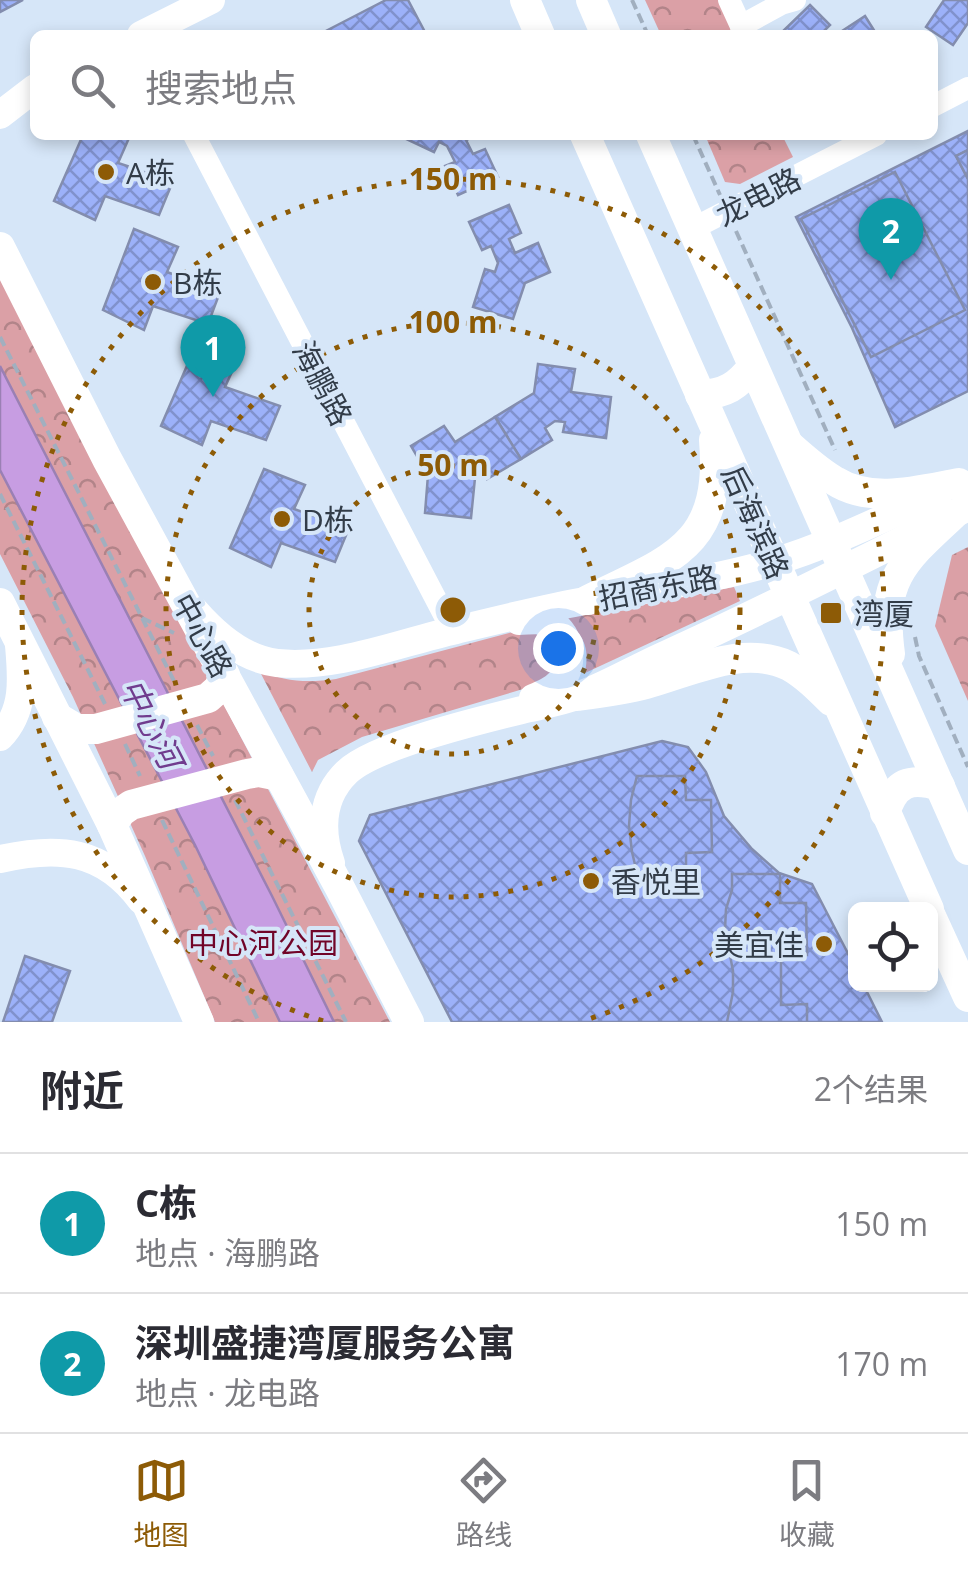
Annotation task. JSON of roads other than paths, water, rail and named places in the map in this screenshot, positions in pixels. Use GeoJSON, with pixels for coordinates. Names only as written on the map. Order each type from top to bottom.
{"type":"FeatureCollection","features":[{"type":"Feature","properties":{"kind":"main road"},"geometry":{"type":"LineString","coordinates":[[525,0],[538,30]]}},
{"type":"Feature","properties":{"kind":"main road"},"geometry":{"type":"LineString","coordinates":[[591,0],[604,30]]}},
{"type":"Feature","properties":{"kind":"main road","name":"后海滨路"},"geometry":{"type":"LineString","coordinates":[[586,140],[925,902]]}},
{"type":"Feature","properties":{"kind":"main road","name":"后海滨路"},"geometry":{"type":"LineString","coordinates":[[652,140],[968,850]]}},
{"type":"Feature","properties":{"kind":"main road","name":"中心路"},"geometry":{"type":"LineString","coordinates":[[0,247],[107,459],[181,594],[209,698],[279,776],[409,1022]]}},
{"type":"Feature","properties":{"kind":"main road"},"geometry":{"type":"LineString","coordinates":[[588,600],[677,553],[698,532],[708,515],[716,462],[706,409],[716,394],[730,390],[752,366]]}},
{"type":"Feature","properties":{"kind":"main road"},"geometry":{"type":"LineString","coordinates":[[786,441],[836,482],[852,490],[962,496]]}},
{"type":"Feature","properties":{"kind":"main road"},"geometry":{"type":"LineString","coordinates":[[893,682],[887,620],[891,588],[913,554],[962,496]]}},
{"type":"Feature","properties":{"kind":"main road"},"geometry":{"type":"LineString","coordinates":[[0,603],[57,717],[136,806],[153,916],[199,1022]]}},
{"type":"Feature","properties":{"kind":"main road"},"geometry":{"type":"LineString","coordinates":[[577,696],[642,686],[730,659],[753,658],[788,666],[839,709]]}},
{"type":"Feature","properties":{"kind":"main road"},"geometry":{"type":"LineString","coordinates":[[57,717],[78,730],[109,726],[209,698]]}},
{"type":"Feature","properties":{"kind":"main road"},"geometry":{"type":"LineString","coordinates":[[136,806],[238,782],[259,772],[279,776]]}},
{"type":"Feature","properties":{"kind":"main road"},"geometry":{"type":"LineString","coordinates":[[886,813],[894,792],[909,782],[940,786]]}},
{"type":"Feature","properties":{"kind":"main road","name":"后海滨路"},"geometry":{"type":"LineString","coordinates":[[938,932],[968,998]]}},
{"type":"Feature","properties":{"kind":"street"},"geometry":{"type":"LineString","coordinates":[[152,30],[211,0]]}},
{"type":"Feature","properties":{"kind":"street"},"geometry":{"type":"LineString","coordinates":[[729,0],[743,30],[782,4],[795,0]]}},
{"type":"Feature","properties":{"kind":"street"},"geometry":{"type":"LineString","coordinates":[[938,103],[968,88]]}},
{"type":"Feature","properties":{"kind":"street"},"geometry":{"type":"LineString","coordinates":[[0,98],[30,90]]}},
{"type":"Feature","properties":{"kind":"street"},"geometry":{"type":"LineString","coordinates":[[0,115],[30,92]]}},
{"type":"Feature","properties":{"kind":"street","name":"海鹏路"},"geometry":{"type":"LineString","coordinates":[[197,140],[466,627]]}},
{"type":"Feature","properties":{"kind":"street","name":"龙电路"},"geometry":{"type":"LineString","coordinates":[[692,230],[866,140]]}},
{"type":"Feature","properties":{"kind":"street","name":"招商东路"},"geometry":{"type":"LineString","coordinates":[[181,594],[214,632],[240,650],[270,662],[300,664],[341,659],[588,600],[732,574],[962,496]]}},
{"type":"Feature","properties":{"kind":"street","name":"招商东路"},"geometry":{"type":"LineString","coordinates":[[340,888],[328,855],[324,810],[333,789],[348,771],[384,752],[486,719],[577,696],[737,623],[843,569],[962,496]]}},
{"type":"Feature","properties":{"kind":"street"},"geometry":{"type":"LineString","coordinates":[[466,627],[545,621],[561,632],[569,651],[569,663],[560,682],[486,719]]}},
{"type":"Feature","properties":{"kind":"street"},"geometry":{"type":"LineString","coordinates":[[0,738],[18,711],[22,684],[18,638]]}},
{"type":"Feature","properties":{"kind":"street"},"geometry":{"type":"LineString","coordinates":[[0,860],[49,852],[88,858],[116,872],[153,916]]}},
{"type":"Feature","properties":{"kind":"water","name":"中心河"},"geometry":{"type":"Polygon","coordinates":[[[0,366],[334,1022],[280,1022],[195,845],[0,470],[0,366]]]}},
{"type":"Feature","properties":{"kind":"place","name":"A栋"},"geometry":{"type":"Point","coordinates":[106,172]}},
{"type":"Feature","properties":{"kind":"place","name":"深圳盛捷湾厦服务公寓"},"geometry":{"type":"Point","coordinates":[891,280]}},
{"type":"Feature","properties":{"kind":"place","name":"B栋"},"geometry":{"type":"Point","coordinates":[153,282]}},
{"type":"Feature","properties":{"kind":"place","name":"C栋"},"geometry":{"type":"Point","coordinates":[213,397]}},
{"type":"Feature","properties":{"kind":"place","name":"D栋"},"geometry":{"type":"Point","coordinates":[282,519]}},
{"type":"Feature","properties":{"kind":"place","name":"湾厦"},"geometry":{"type":"Point","coordinates":[831,613]}},
{"type":"Feature","properties":{"kind":"place","name":"香悦里"},"geometry":{"type":"Point","coordinates":[591,881]}},
{"type":"Feature","properties":{"kind":"place","name":"美宜佳"},"geometry":{"type":"Point","coordinates":[824,944]}},
{"type":"Feature","properties":{"kind":"park label","name":"中心河公园"},"geometry":{"type":"Point","coordinates":[263,942]}}]}
